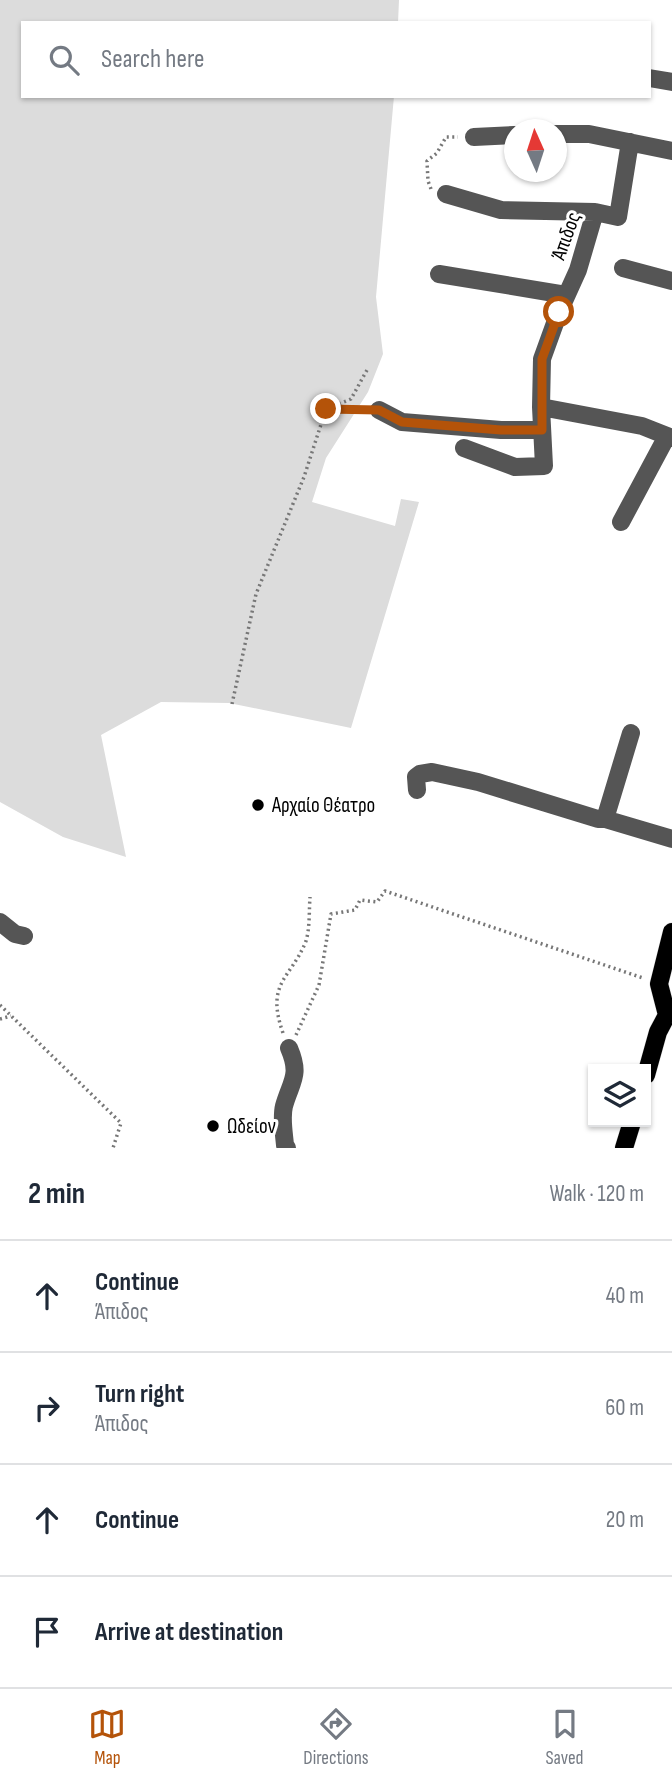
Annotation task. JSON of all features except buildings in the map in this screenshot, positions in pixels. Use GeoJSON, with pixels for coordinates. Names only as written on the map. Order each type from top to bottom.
{"type":"FeatureCollection","features":[{"type":"Feature","properties":{"kind":"main road"},"geometry":{"type":"LineString","coordinates":[[649,1064],[658,1032],[670,1013],[659,984],[672,933]]}},
{"type":"Feature","properties":{"kind":"main road"},"geometry":{"type":"LineString","coordinates":[[624,1148],[630,1127]]}},
{"type":"Feature","properties":{"kind":"street"},"geometry":{"type":"LineString","coordinates":[[651,78],[672,82]]}},
{"type":"Feature","properties":{"kind":"street"},"geometry":{"type":"LineString","coordinates":[[567,134],[589,134],[672,151]]}},
{"type":"Feature","properties":{"kind":"street"},"geometry":{"type":"LineString","coordinates":[[474,137],[504,136]]}},
{"type":"Feature","properties":{"kind":"street","name":"Άπιδος"},"geometry":{"type":"LineString","coordinates":[[464,449],[515,467],[544,466],[542,359],[578,270],[595,212],[618,217],[630,142]]}},
{"type":"Feature","properties":{"kind":"street"},"geometry":{"type":"LineString","coordinates":[[438,192],[501,210],[595,212]]}},
{"type":"Feature","properties":{"kind":"street"},"geometry":{"type":"LineString","coordinates":[[623,268],[672,281]]}},
{"type":"Feature","properties":{"kind":"street"},"geometry":{"type":"LineString","coordinates":[[439,274],[566,295]]}},
{"type":"Feature","properties":{"kind":"street"},"geometry":{"type":"LineString","coordinates":[[541,407],[642,426],[669,437],[621,522]]}},
{"type":"Feature","properties":{"kind":"street"},"geometry":{"type":"LineString","coordinates":[[379,410],[402,422],[501,430],[542,430]]}},
{"type":"Feature","properties":{"kind":"street"},"geometry":{"type":"LineString","coordinates":[[605,819],[631,733]]}},
{"type":"Feature","properties":{"kind":"street"},"geometry":{"type":"LineString","coordinates":[[417,790],[416,777],[432,772],[478,782],[672,839]]}},
{"type":"Feature","properties":{"kind":"street"},"geometry":{"type":"LineString","coordinates":[[0,922],[15,934],[24,936]]}},
{"type":"Feature","properties":{"kind":"street"},"geometry":{"type":"LineString","coordinates":[[287,1148],[284,1108],[295,1077],[295,1061],[289,1048]]}},
{"type":"Feature","properties":{"kind":"path"},"geometry":{"type":"LineString","coordinates":[[438,192],[427,161],[437,153],[446,137]]}},
{"type":"Feature","properties":{"kind":"path"},"geometry":{"type":"LineString","coordinates":[[326,409],[351,399],[367,370]]}},
{"type":"Feature","properties":{"kind":"path"},"geometry":{"type":"LineString","coordinates":[[326,409],[379,410]]}},
{"type":"Feature","properties":{"kind":"path"},"geometry":{"type":"LineString","coordinates":[[232,704],[256,594],[304,477],[326,409]]}},
{"type":"Feature","properties":{"kind":"path"},"geometry":{"type":"LineString","coordinates":[[289,1048],[319,985],[331,914],[355,910],[360,900],[377,902],[385,891],[659,984]]}},
{"type":"Feature","properties":{"kind":"path"},"geometry":{"type":"LineString","coordinates":[[289,1048],[281,1029],[276,1004],[281,981],[307,936],[310,897]]}},
{"type":"Feature","properties":{"kind":"path"},"geometry":{"type":"LineString","coordinates":[[0,1004],[121,1123],[113,1148]]}},
{"type":"Feature","properties":{"kind":"path"},"geometry":{"type":"LineString","coordinates":[[0,1018],[11,1016]]}},
{"type":"Feature","properties":{"kind":"shaded area"},"geometry":{"type":"Polygon","coordinates":[[[0,0],[399,0],[398,21],[21,21],[21,98],[394,98],[376,297],[383,354],[368,392],[326,458],[312,502],[395,526],[401,499],[419,502],[351,728],[229,703],[161,702],[101,735],[126,857],[63,837],[0,802],[0,0]]]}},
{"type":"Feature","properties":{"kind":"place","name":"Αρχαίο Θέατρο"},"geometry":{"type":"Point","coordinates":[258,805]}},
{"type":"Feature","properties":{"kind":"place","name":"Ωδείον"},"geometry":{"type":"Point","coordinates":[213,1126]}},
{"type":"Feature","properties":{"kind":"route"},"geometry":{"type":"LineString","coordinates":[[326,409],[379,410],[402,422],[501,430],[542,430],[542,359],[559,312]]}}]}
